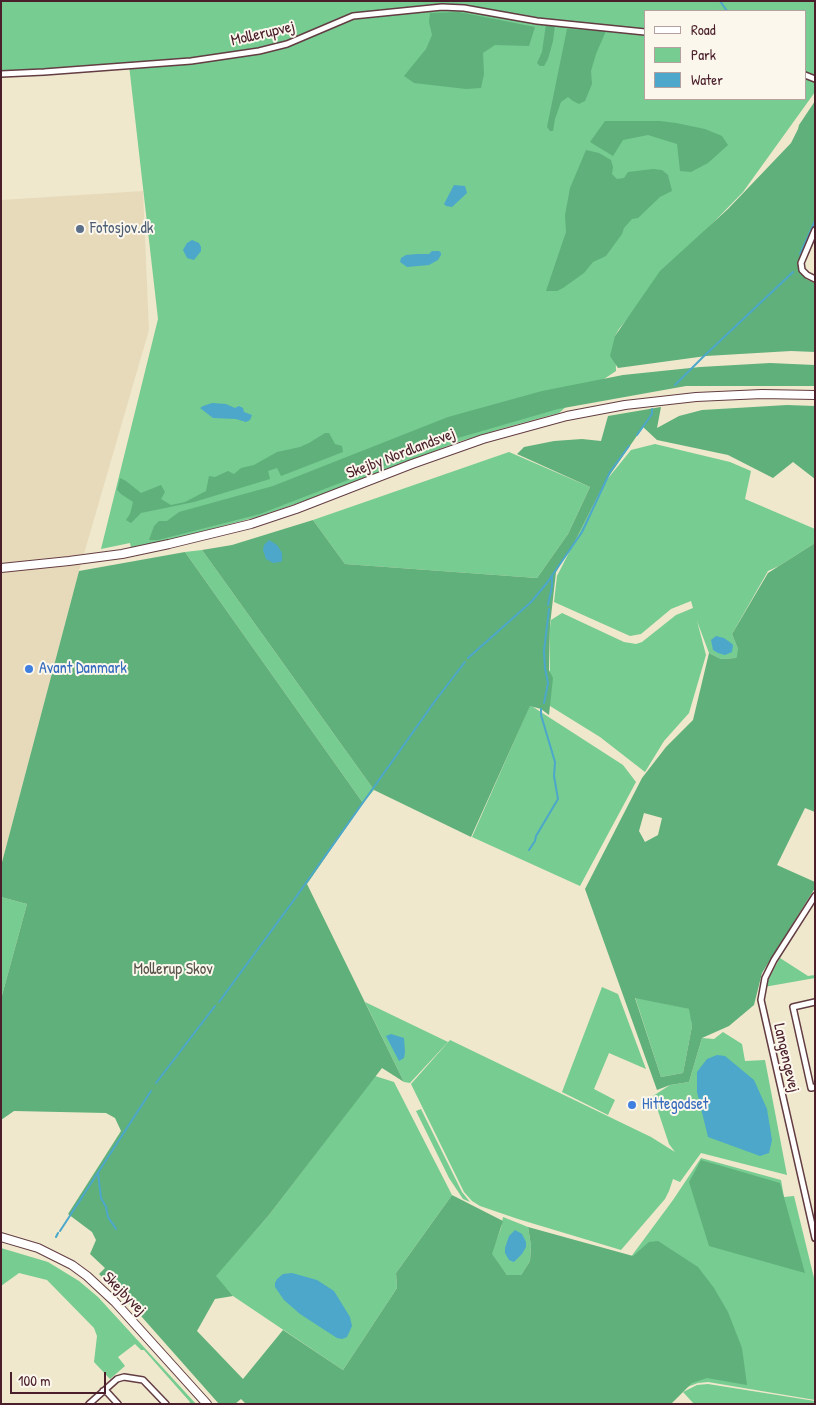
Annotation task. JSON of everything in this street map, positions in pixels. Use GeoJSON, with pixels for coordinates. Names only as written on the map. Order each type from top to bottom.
{"type":"FeatureCollection","features":[{"type":"Feature","properties":{"kind":"street","name":"Mollerupvej"},"geometry":{"type":"LineString","coordinates":[[1,74],[54,72],[191,61],[259,51],[287,44],[353,16],[442,7],[464,8],[537,21],[644,32]]}},
{"type":"Feature","properties":{"kind":"street"},"geometry":{"type":"LineString","coordinates":[[815,230],[801,263],[802,270],[815,279]]}},
{"type":"Feature","properties":{"kind":"street","name":"Skejby Nordlandsvej"},"geometry":{"type":"LineString","coordinates":[[1,568],[122,554],[242,526],[296,509],[474,442],[567,416],[625,405],[696,397],[762,394],[815,395]]}},
{"type":"Feature","properties":{"kind":"street","name":"Langengevej"},"geometry":{"type":"LineString","coordinates":[[815,896],[774,960],[765,978],[760,1000],[815,1238]]}},
{"type":"Feature","properties":{"kind":"street"},"geometry":{"type":"LineString","coordinates":[[815,1002],[793,1007],[811,1088],[815,1087]]}},
{"type":"Feature","properties":{"kind":"street","name":"Skejbyvej"},"geometry":{"type":"LineString","coordinates":[[1,1237],[38,1248],[56,1256],[87,1276],[115,1302],[205,1403]]}},
{"type":"Feature","properties":{"kind":"street"},"geometry":{"type":"LineString","coordinates":[[89,1404],[120,1378],[145,1381],[166,1404]]}},
{"type":"Feature","properties":{"kind":"street"},"geometry":{"type":"LineString","coordinates":[[103,1391],[107,1392],[118,1404]]}},
{"type":"Feature","properties":{"kind":"shaded area"},"geometry":{"type":"Polygon","coordinates":[[[143,191],[149,330],[79,571],[1,866],[1,200],[143,191]]]}},
{"type":"Feature","properties":{"kind":"green space"},"geometry":{"type":"Polygon","coordinates":[[[1,1],[815,1],[815,92],[743,192],[671,266],[619,329],[615,336],[616,371],[577,397],[559,413],[458,442],[257,517],[131,548],[130,543],[101,549],[158,319],[129,65],[1,72],[1,1]]]}},
{"type":"Feature","properties":{"kind":"green space"},"geometry":{"type":"Polygon","coordinates":[[[459,12],[535,27],[529,46],[495,45],[483,53],[484,74],[481,88],[466,89],[414,83],[404,76],[426,49],[432,35],[429,22],[430,13],[459,12]]]}},
{"type":"Feature","properties":{"kind":"green space"},"geometry":{"type":"Polygon","coordinates":[[[546,24],[555,25],[553,41],[548,59],[544,66],[540,66],[537,63],[542,52],[546,24]]]}},
{"type":"Feature","properties":{"kind":"green space"},"geometry":{"type":"Polygon","coordinates":[[[567,29],[606,31],[596,54],[591,71],[592,84],[585,101],[579,104],[568,97],[561,102],[553,131],[550,131],[547,127],[567,29]]]}},
{"type":"Feature","properties":{"kind":"green space"},"geometry":{"type":"Polygon","coordinates":[[[815,101],[815,222],[799,261],[801,271],[806,279],[815,283],[815,352],[791,351],[706,356],[618,368],[610,356],[615,336],[660,271],[728,209],[791,143],[799,125],[815,101]]]}},
{"type":"Feature","properties":{"kind":"green space"},"geometry":{"type":"Polygon","coordinates":[[[605,121],[660,121],[676,123],[705,129],[722,136],[728,145],[708,163],[691,172],[680,171],[677,144],[648,135],[623,140],[613,156],[590,142],[605,121]]]}},
{"type":"Feature","properties":{"kind":"green space"},"geometry":{"type":"Polygon","coordinates":[[[586,150],[599,153],[611,160],[612,174],[617,179],[624,178],[628,172],[653,169],[662,170],[668,175],[672,191],[660,197],[638,218],[632,219],[606,256],[593,262],[584,273],[563,288],[557,291],[546,291],[566,232],[565,215],[570,188],[586,150]]]}},
{"type":"Feature","properties":{"kind":"green space"},"geometry":{"type":"Polygon","coordinates":[[[770,363],[815,365],[815,386],[686,386],[558,409],[451,440],[260,514],[158,540],[149,540],[154,526],[159,521],[167,521],[179,512],[273,486],[448,417],[542,391],[623,375],[700,367],[770,363]]]}},
{"type":"Feature","properties":{"kind":"green space"},"geometry":{"type":"Polygon","coordinates":[[[787,405],[815,406],[815,479],[793,462],[773,478],[728,455],[657,440],[643,427],[605,482],[575,541],[556,572],[550,625],[549,670],[553,678],[549,715],[541,709],[530,706],[471,837],[374,790],[202,550],[232,545],[313,520],[345,564],[537,578],[568,534],[590,487],[517,454],[524,447],[554,441],[582,439],[601,441],[608,416],[661,407],[657,428],[679,416],[702,410],[787,405]]]}},
{"type":"Feature","properties":{"kind":"green space"},"geometry":{"type":"Polygon","coordinates":[[[325,433],[329,433],[335,444],[342,446],[343,452],[281,476],[277,468],[268,471],[270,479],[194,502],[141,513],[131,523],[126,520],[130,514],[133,502],[117,490],[120,478],[141,493],[161,485],[165,492],[161,499],[171,505],[185,502],[206,491],[209,476],[215,477],[228,471],[234,474],[241,468],[254,465],[277,452],[300,447],[325,433]]]}},
{"type":"Feature","properties":{"kind":"green space"},"geometry":{"type":"Polygon","coordinates":[[[655,444],[730,462],[751,471],[745,499],[815,529],[815,543],[768,571],[732,634],[738,649],[738,657],[721,659],[709,653],[697,621],[706,655],[689,713],[664,741],[645,772],[600,737],[550,706],[550,627],[551,620],[562,613],[624,642],[636,644],[642,642],[676,615],[693,608],[691,601],[671,609],[641,634],[630,636],[554,602],[557,576],[605,482],[631,450],[655,444]]]}},
{"type":"Feature","properties":{"kind":"green space"},"geometry":{"type":"Polygon","coordinates":[[[509,452],[590,487],[568,534],[537,578],[345,564],[313,520],[509,452]]]}},
{"type":"Feature","properties":{"kind":"green space"},"geometry":{"type":"Polygon","coordinates":[[[815,543],[815,812],[805,808],[777,865],[815,882],[815,888],[762,973],[754,1005],[729,1026],[702,1038],[689,1082],[670,1085],[657,1090],[585,889],[642,778],[666,747],[693,720],[709,653],[721,659],[737,657],[738,649],[732,634],[768,573],[815,543]],[[644,813],[639,831],[645,842],[658,835],[662,818],[644,813]],[[635,998],[661,1077],[683,1073],[692,1026],[689,1009],[635,998]]]}},
{"type":"Feature","properties":{"kind":"green space"},"geometry":{"type":"Polygon","coordinates":[[[202,550],[374,790],[363,803],[185,552],[202,550]]]}},
{"type":"Feature","properties":{"kind":"green space","name":"Mollerup Skov"},"geometry":{"type":"Polygon","coordinates":[[[185,552],[363,803],[307,884],[404,1082],[382,1068],[269,1215],[216,1276],[233,1296],[215,1299],[197,1331],[243,1379],[283,1330],[343,1370],[397,1288],[396,1273],[452,1195],[503,1221],[492,1254],[507,1275],[521,1275],[530,1261],[531,1246],[528,1227],[633,1256],[649,1242],[658,1241],[698,1267],[714,1288],[728,1312],[742,1348],[747,1385],[707,1378],[692,1383],[671,1404],[246,1404],[241,1399],[235,1404],[219,1404],[141,1316],[99,1274],[105,1268],[90,1254],[96,1240],[92,1232],[68,1214],[121,1131],[115,1118],[106,1113],[14,1111],[1,1120],[1,999],[27,904],[1,897],[1,866],[79,571],[185,552]]]}},
{"type":"Feature","properties":{"kind":"green space"},"geometry":{"type":"Polygon","coordinates":[[[530,705],[623,765],[636,782],[580,886],[472,837],[530,705]]]}},
{"type":"Feature","properties":{"kind":"green space"},"geometry":{"type":"Polygon","coordinates":[[[1,897],[27,904],[1,999],[1,897]]]}},
{"type":"Feature","properties":{"kind":"green space"},"geometry":{"type":"Polygon","coordinates":[[[780,958],[808,976],[815,975],[815,978],[764,987],[780,958]]]}},
{"type":"Feature","properties":{"kind":"green space"},"geometry":{"type":"Polygon","coordinates":[[[602,987],[618,994],[646,1069],[609,1053],[594,1089],[615,1100],[608,1115],[562,1092],[602,987]]]}},
{"type":"Feature","properties":{"kind":"green space"},"geometry":{"type":"Polygon","coordinates":[[[635,997],[690,1009],[692,1026],[683,1073],[661,1077],[635,997]]]}},
{"type":"Feature","properties":{"kind":"green space"},"geometry":{"type":"Polygon","coordinates":[[[365,1002],[448,1042],[410,1083],[404,1082],[365,1002]]]}},
{"type":"Feature","properties":{"kind":"green space"},"geometry":{"type":"Polygon","coordinates":[[[723,1032],[742,1044],[745,1061],[765,1060],[787,1175],[701,1153],[680,1182],[673,1179],[665,1199],[621,1250],[518,1219],[480,1206],[472,1201],[464,1192],[411,1084],[450,1040],[651,1137],[675,1152],[669,1144],[653,1096],[670,1085],[689,1082],[702,1038],[714,1039],[723,1032]]]}},
{"type":"Feature","properties":{"kind":"green space"},"geometry":{"type":"Polygon","coordinates":[[[375,1076],[394,1082],[452,1195],[396,1273],[397,1288],[343,1370],[233,1296],[215,1276],[269,1215],[375,1076]]]}},
{"type":"Feature","properties":{"kind":"green space"},"geometry":{"type":"Polygon","coordinates":[[[421,1109],[462,1192],[470,1202],[463,1199],[449,1178],[416,1111],[421,1109]]]}},
{"type":"Feature","properties":{"kind":"green space"},"geometry":{"type":"Polygon","coordinates":[[[701,1158],[781,1180],[784,1197],[794,1196],[815,1282],[815,1400],[708,1382],[687,1387],[622,1269],[673,1200],[701,1158]]]}},
{"type":"Feature","properties":{"kind":"green space"},"geometry":{"type":"Polygon","coordinates":[[[701,1160],[780,1183],[805,1273],[709,1246],[689,1182],[701,1160]]]}},
{"type":"Feature","properties":{"kind":"green space"},"geometry":{"type":"Polygon","coordinates":[[[503,1217],[528,1227],[531,1246],[530,1261],[521,1275],[507,1275],[491,1254],[503,1217]]]}},
{"type":"Feature","properties":{"kind":"green space"},"geometry":{"type":"Polygon","coordinates":[[[1,1248],[48,1262],[79,1281],[98,1297],[196,1404],[189,1404],[190,1402],[144,1350],[141,1350],[135,1344],[118,1357],[125,1366],[110,1379],[94,1362],[97,1336],[94,1328],[47,1280],[19,1273],[1,1286],[1,1248]]]}},
{"type":"Feature","properties":{"kind":"green space"},"geometry":{"type":"Polygon","coordinates":[[[708,1384],[815,1401],[815,1404],[694,1404],[683,1392],[697,1385],[708,1384]]]}},
{"type":"Feature","properties":{"kind":"water"},"geometry":{"type":"Polygon","coordinates":[[[454,185],[465,186],[467,193],[452,207],[446,206],[444,204],[454,185]]]}},
{"type":"Feature","properties":{"kind":"water"},"geometry":{"type":"Polygon","coordinates":[[[192,240],[199,243],[201,247],[201,251],[194,260],[187,258],[183,250],[187,243],[192,240]]]}},
{"type":"Feature","properties":{"kind":"water"},"geometry":{"type":"Polygon","coordinates":[[[432,251],[439,251],[441,255],[438,260],[429,265],[407,267],[400,262],[401,258],[406,255],[429,254],[432,251]]]}},
{"type":"Feature","properties":{"kind":"water"},"geometry":{"type":"Polygon","coordinates":[[[212,403],[226,404],[235,408],[239,406],[243,408],[244,412],[252,415],[250,420],[246,422],[236,419],[213,418],[200,408],[212,403]]]}},
{"type":"Feature","properties":{"kind":"water"},"geometry":{"type":"Polygon","coordinates":[[[269,540],[277,545],[282,553],[282,561],[273,563],[266,559],[263,550],[264,545],[269,540]]]}},
{"type":"Feature","properties":{"kind":"water"},"geometry":{"type":"Polygon","coordinates":[[[716,636],[724,638],[733,645],[732,652],[725,655],[713,650],[711,640],[716,636]]]}},
{"type":"Feature","properties":{"kind":"water"},"geometry":{"type":"Polygon","coordinates":[[[391,1034],[404,1038],[404,1058],[399,1061],[386,1036],[391,1034]]]}},
{"type":"Feature","properties":{"kind":"water"},"geometry":{"type":"Polygon","coordinates":[[[717,1055],[725,1056],[754,1080],[767,1109],[772,1140],[769,1153],[760,1156],[708,1137],[697,1092],[697,1072],[707,1059],[717,1055]]]}},
{"type":"Feature","properties":{"kind":"water"},"geometry":{"type":"Polygon","coordinates":[[[515,1230],[522,1234],[526,1247],[514,1262],[509,1260],[505,1253],[505,1248],[509,1236],[515,1230]]]}},
{"type":"Feature","properties":{"kind":"water"},"geometry":{"type":"Polygon","coordinates":[[[292,1273],[317,1280],[334,1291],[350,1317],[352,1326],[347,1337],[337,1338],[300,1314],[284,1300],[275,1287],[275,1283],[283,1274],[292,1273]]]}},
{"type":"Feature","properties":{"kind":"waterway"},"geometry":{"type":"LineString","coordinates":[[720,1],[726,10]]}},
{"type":"Feature","properties":{"kind":"waterway"},"geometry":{"type":"LineString","coordinates":[[800,254],[815,221]]}},
{"type":"Feature","properties":{"kind":"waterway"},"geometry":{"type":"LineString","coordinates":[[675,385],[793,272]]}},
{"type":"Feature","properties":{"kind":"waterway"},"geometry":{"type":"LineString","coordinates":[[637,435],[652,414],[652,409]]}},
{"type":"Feature","properties":{"kind":"waterway"},"geometry":{"type":"LineString","coordinates":[[468,658],[531,602],[547,583],[582,532],[610,472],[629,446]]}},
{"type":"Feature","properties":{"kind":"waterway"},"geometry":{"type":"LineString","coordinates":[[548,605],[552,576]]}},
{"type":"Feature","properties":{"kind":"waterway"},"geometry":{"type":"LineString","coordinates":[[544,703],[548,683],[544,651],[549,609]]}},
{"type":"Feature","properties":{"kind":"waterway"},"geometry":{"type":"LineString","coordinates":[[219,1002],[465,662]]}},
{"type":"Feature","properties":{"kind":"waterway"},"geometry":{"type":"LineString","coordinates":[[529,850],[558,799],[554,776],[555,762],[541,715],[541,709]]}},
{"type":"Feature","properties":{"kind":"waterway"},"geometry":{"type":"LineString","coordinates":[[156,1083],[215,1006]]}},
{"type":"Feature","properties":{"kind":"waterway"},"geometry":{"type":"LineString","coordinates":[[60,1231],[151,1091]]}},
{"type":"Feature","properties":{"kind":"waterway"},"geometry":{"type":"LineString","coordinates":[[98,1173],[101,1198],[106,1207],[108,1217],[116,1229]]}},
{"type":"Feature","properties":{"kind":"waterway"},"geometry":{"type":"LineString","coordinates":[[56,1237],[58,1233]]}},
{"type":"Feature","properties":{"kind":"place","name":"Fotosjov.dk"},"geometry":{"type":"Point","coordinates":[80,229]}},
{"type":"Feature","properties":{"kind":"place","name":"Avant Danmark"},"geometry":{"type":"Point","coordinates":[29,669]}},
{"type":"Feature","properties":{"kind":"place","name":"Hittegodset"},"geometry":{"type":"Point","coordinates":[632,1105]}}]}
